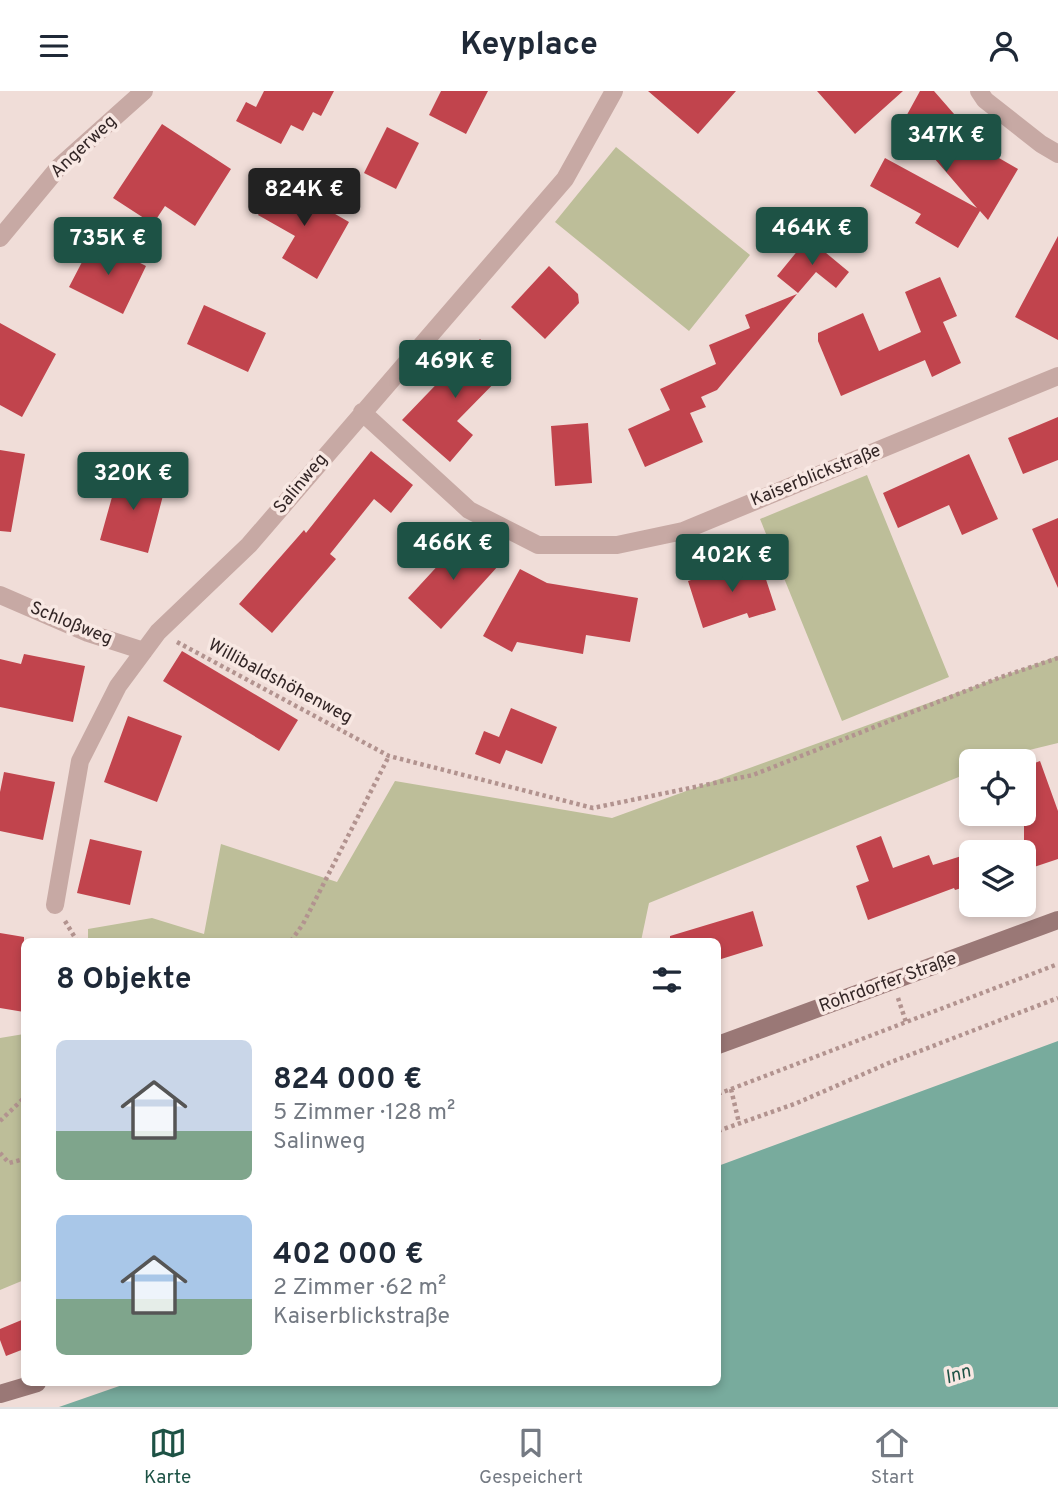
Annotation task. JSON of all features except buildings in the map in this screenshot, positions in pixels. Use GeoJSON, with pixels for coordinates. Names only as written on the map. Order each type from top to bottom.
{"type":"FeatureCollection","features":[{"type":"Feature","properties":{"kind":"main road","name":"Rohrdorfer Straße"},"geometry":{"type":"LineString","coordinates":[[721,1044],[1058,920]]}},
{"type":"Feature","properties":{"kind":"main road"},"geometry":{"type":"LineString","coordinates":[[0,1394],[27,1386]]}},
{"type":"Feature","properties":{"kind":"street","name":"Angerweg"},"geometry":{"type":"LineString","coordinates":[[0,238],[59,167],[144,91]]}},
{"type":"Feature","properties":{"kind":"street","name":"Salinweg"},"geometry":{"type":"LineString","coordinates":[[55,905],[80,761],[117,686],[158,632],[249,545],[565,179],[614,91]]}},
{"type":"Feature","properties":{"kind":"street"},"geometry":{"type":"LineString","coordinates":[[979,91],[985,100],[1058,154]]}},
{"type":"Feature","properties":{"kind":"street","name":"Kaiserblickstraße"},"geometry":{"type":"LineString","coordinates":[[362,412],[469,510],[480,516],[538,545],[617,545],[683,531],[1058,376]]}},
{"type":"Feature","properties":{"kind":"street","name":"Schloßweg"},"geometry":{"type":"LineString","coordinates":[[0,595],[88,633],[144,650]]}},
{"type":"Feature","properties":{"kind":"path","name":"Willibaldshöhenweg"},"geometry":{"type":"LineString","coordinates":[[158,632],[389,756],[593,808],[753,775],[1001,677],[1058,658]]}},
{"type":"Feature","properties":{"kind":"path"},"geometry":{"type":"LineString","coordinates":[[293,938],[303,924],[389,756]]}},
{"type":"Feature","properties":{"kind":"path"},"geometry":{"type":"LineString","coordinates":[[721,1093],[1058,964]]}},
{"type":"Feature","properties":{"kind":"path"},"geometry":{"type":"LineString","coordinates":[[721,1130],[797,1103],[891,1062],[1058,998]]}},
{"type":"Feature","properties":{"kind":"path"},"geometry":{"type":"LineString","coordinates":[[731,1089],[739,1123]]}},
{"type":"Feature","properties":{"kind":"path"},"geometry":{"type":"LineString","coordinates":[[0,1121],[21,1101]]}},
{"type":"Feature","properties":{"kind":"path"},"geometry":{"type":"LineString","coordinates":[[0,1153],[9,1163],[21,1160]]}},
{"type":"Feature","properties":{"kind":"green space"},"geometry":{"type":"Polygon","coordinates":[[[616,147],[750,255],[689,331],[555,222],[616,147]]]}},
{"type":"Feature","properties":{"kind":"green space"},"geometry":{"type":"Polygon","coordinates":[[[867,475],[949,677],[842,721],[760,519],[867,475]]]}},
{"type":"Feature","properties":{"kind":"green space"},"geometry":{"type":"Polygon","coordinates":[[[1058,656],[1058,743],[1033,749],[959,749],[959,777],[649,903],[642,938],[88,938],[88,929],[152,918],[204,934],[221,844],[337,882],[395,781],[612,818],[1058,656]]]}},
{"type":"Feature","properties":{"kind":"green space"},"geometry":{"type":"Polygon","coordinates":[[[21,1034],[21,1281],[0,1290],[0,1038],[21,1034]]]}},
{"type":"Feature","properties":{"kind":"water","name":"Inn"},"geometry":{"type":"Polygon","coordinates":[[[1058,1041],[1058,1407],[59,1407],[119,1386],[721,1386],[721,1165],[1058,1041]]]}}]}
